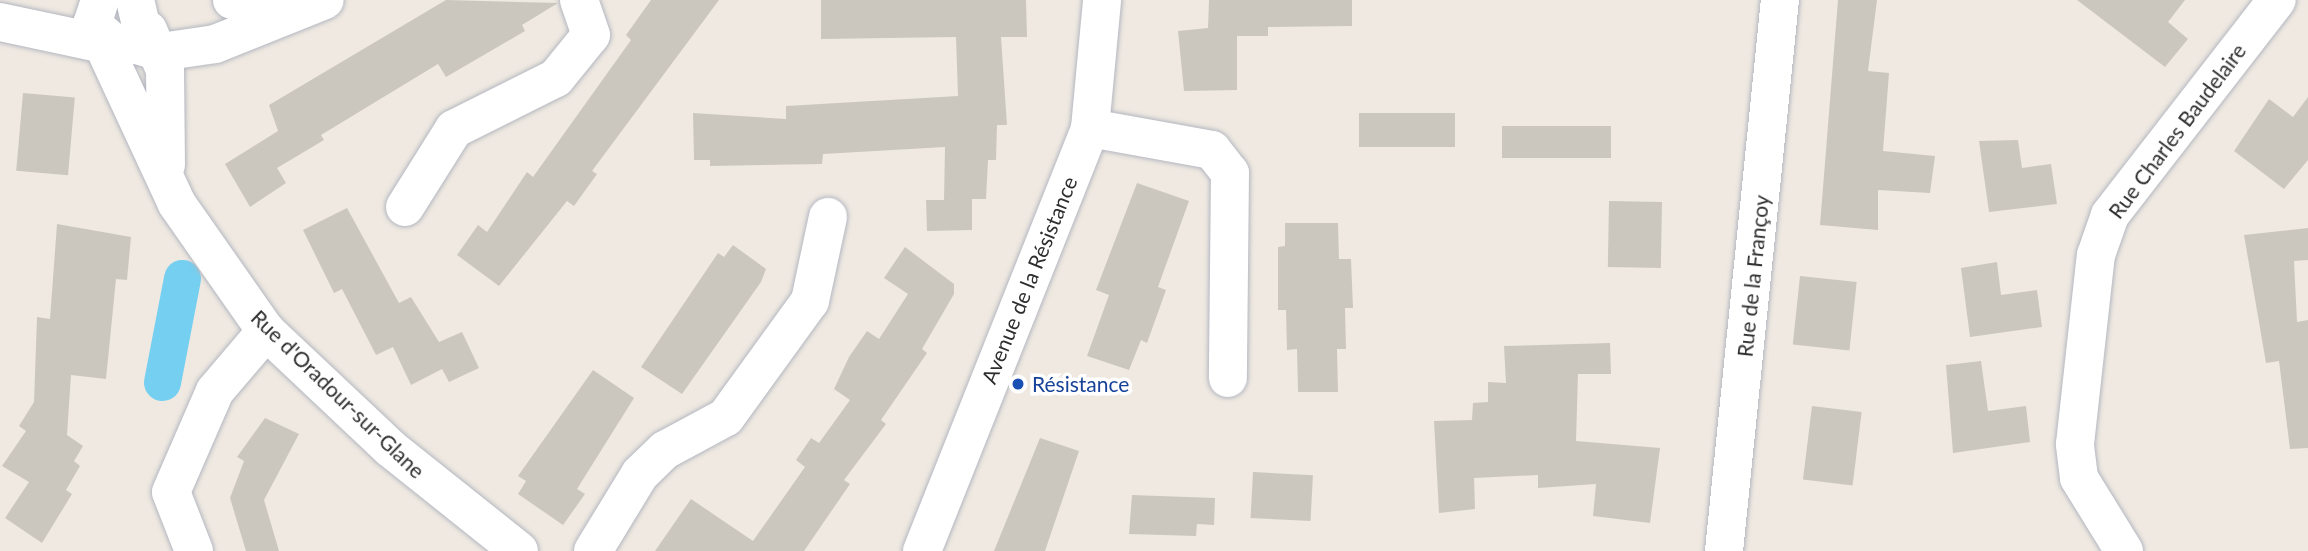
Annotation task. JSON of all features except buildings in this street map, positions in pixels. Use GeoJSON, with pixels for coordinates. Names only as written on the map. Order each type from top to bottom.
{"type":"FeatureCollection","features":[{"type":"Feature","properties":{"kind":"street"},"geometry":{"type":"LineString","coordinates":[[232,0],[259,0]]}},
{"type":"Feature","properties":{"kind":"street"},"geometry":{"type":"LineString","coordinates":[[0,22],[118,26],[215,44],[325,0]]}},
{"type":"Feature","properties":{"kind":"street"},"geometry":{"type":"LineString","coordinates":[[405,207],[454,130],[556,78],[591,35],[579,0]]}},
{"type":"Feature","properties":{"kind":"street","name":"Avenue de la Résistance"},"geometry":{"type":"LineString","coordinates":[[922,551],[1090,128],[1102,0]]}},
{"type":"Feature","properties":{"kind":"street","name":"Rue de la Françoy"},"geometry":{"type":"LineString","coordinates":[[1724,551],[1780,0]]}},
{"type":"Feature","properties":{"kind":"street","name":"Rue Charles Baudelaire"},"geometry":{"type":"LineString","coordinates":[[2124,551],[2079,478],[2075,443],[2096,255],[2110,215],[2277,0]]}},
{"type":"Feature","properties":{"kind":"street","name":"Rue d'Oradour-sur-Glane"},"geometry":{"type":"LineString","coordinates":[[118,26],[166,174],[184,215],[266,331],[390,448],[519,551]]}},
{"type":"Feature","properties":{"kind":"street","name":"Rue d'Oradour-sur-Glane"},"geometry":{"type":"LineString","coordinates":[[118,26],[166,174]]}},
{"type":"Feature","properties":{"kind":"street"},"geometry":{"type":"LineString","coordinates":[[1090,128],[1212,150],[1230,173],[1228,378]]}},
{"type":"Feature","properties":{"kind":"street"},"geometry":{"type":"LineString","coordinates":[[593,551],[640,474],[666,450],[726,417],[810,301],[828,217]]}},
{"type":"Feature","properties":{"kind":"street"},"geometry":{"type":"LineString","coordinates":[[194,551],[171,492],[215,391],[266,331]]}},
{"type":"Feature","properties":{"kind":"waterway"},"geometry":{"type":"LineString","coordinates":[[162,382],[182,278]]}},
{"type":"Feature","properties":{"kind":"place","name":"Résistance"},"geometry":{"type":"Point","coordinates":[1018,384]}}]}
